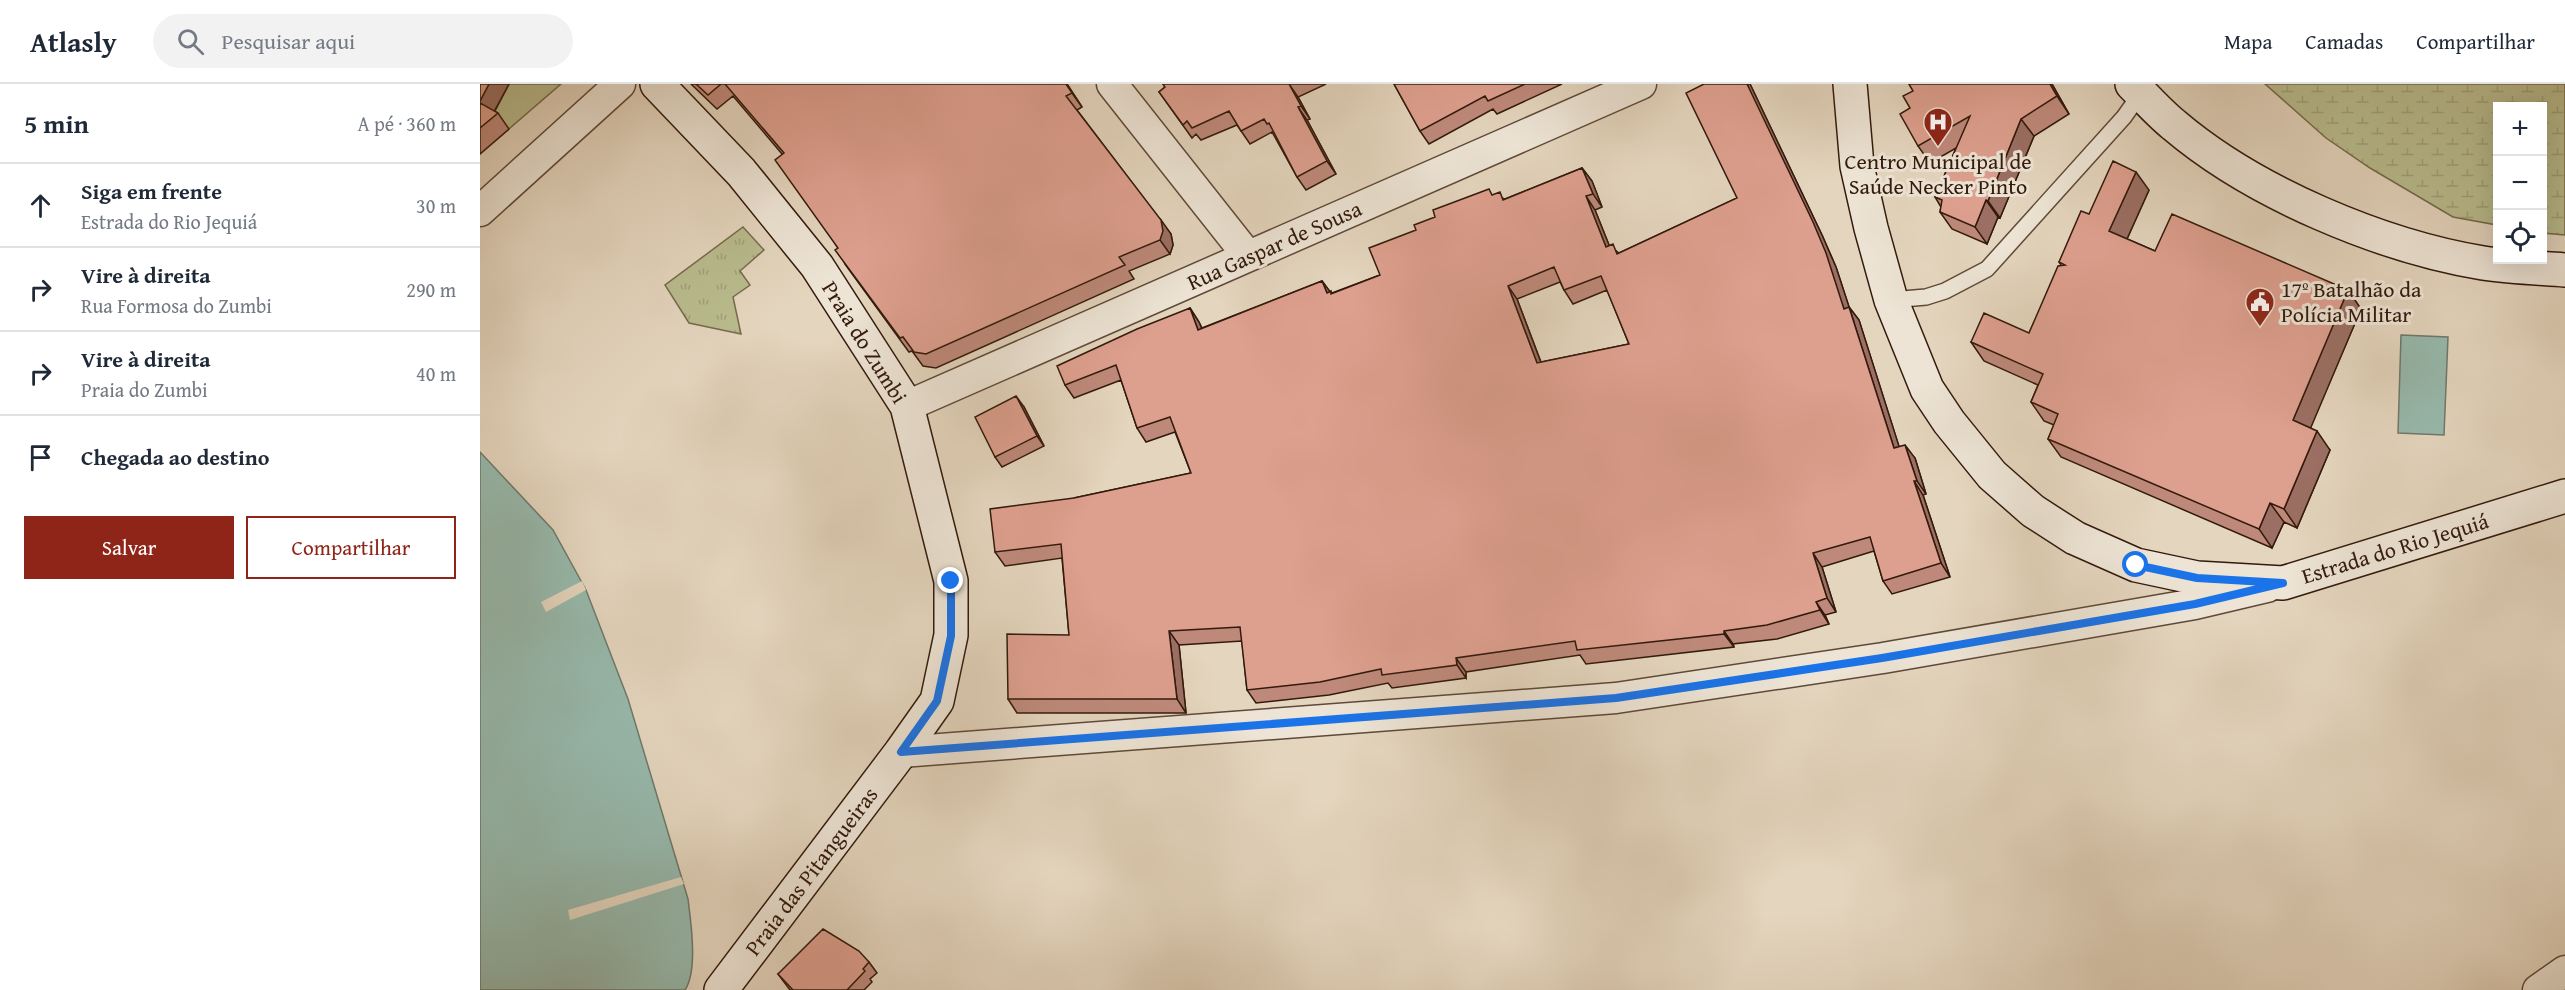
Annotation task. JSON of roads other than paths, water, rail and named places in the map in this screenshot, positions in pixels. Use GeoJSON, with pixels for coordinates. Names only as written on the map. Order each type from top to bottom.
{"type":"FeatureCollection","features":[{"type":"Feature","properties":{"kind":"main road","name":"Praia do Zumbi"},"geometry":{"type":"LineString","coordinates":[[657,84],[741,172],[817,266],[907,406],[951,581],[951,636],[937,701],[901,752]]}},
{"type":"Feature","properties":{"kind":"main road","name":"Estrada do Rio Jequiá"},"geometry":{"type":"LineString","coordinates":[[1850,84],[1857,166],[1891,300],[1927,389],[1949,422],[1992,475],[2033,511],[2075,538],[2136,565],[2197,578],[2283,583],[2565,496]]}},
{"type":"Feature","properties":{"kind":"main road"},"geometry":{"type":"LineString","coordinates":[[2137,89],[2174,125],[2225,162],[2266,187],[2343,222],[2421,250],[2474,261],[2565,270]]}},
{"type":"Feature","properties":{"kind":"main road","name":"Praia das Pitangueiras"},"geometry":{"type":"LineString","coordinates":[[721,990],[901,752]]}},
{"type":"Feature","properties":{"kind":"street"},"geometry":{"type":"LineString","coordinates":[[480,211],[620,84]]}},
{"type":"Feature","properties":{"kind":"street"},"geometry":{"type":"LineString","coordinates":[[1112,84],[1248,256]]}},
{"type":"Feature","properties":{"kind":"street","name":"Rua Gaspar de Sousa"},"geometry":{"type":"LineString","coordinates":[[907,406],[1641,84]]}},
{"type":"Feature","properties":{"kind":"street"},"geometry":{"type":"LineString","coordinates":[[901,752],[1616,698],[1882,658],[2172,608],[2283,583]]}},
{"type":"Feature","properties":{"kind":"street"},"geometry":{"type":"LineString","coordinates":[[2538,990],[2565,971]]}},
{"type":"Feature","properties":{"kind":"lane"},"geometry":{"type":"LineString","coordinates":[[1891,300],[1926,297],[1945,291],[1987,269],[2124,117],[2137,89]]}},
{"type":"Feature","properties":{"kind":"place","name":"Centro Municipal de Saúde Necker Pinto"},"geometry":{"type":"Point","coordinates":[1938,148]}},
{"type":"Feature","properties":{"kind":"place","name":"17º Batalhão da Polícia Militar"},"geometry":{"type":"Point","coordinates":[2260,328]}}]}
